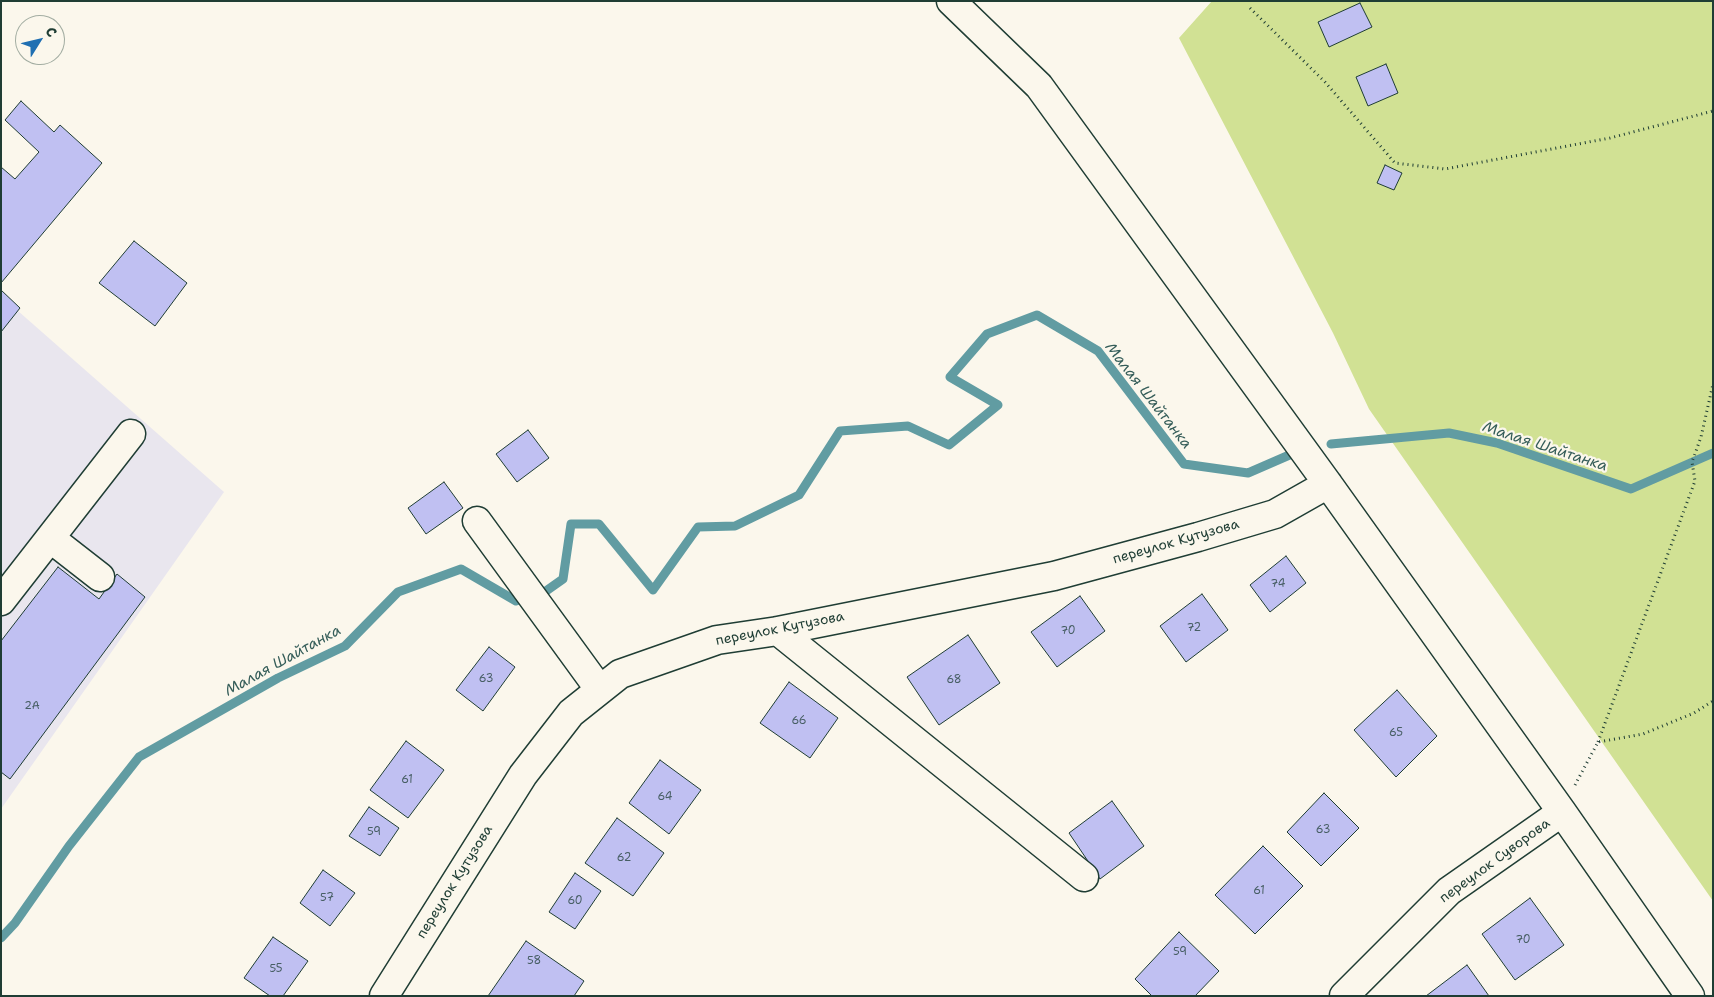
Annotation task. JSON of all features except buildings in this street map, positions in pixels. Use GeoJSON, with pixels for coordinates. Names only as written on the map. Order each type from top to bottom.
{"type":"FeatureCollection","features":[{"type":"Feature","properties":{"kind":"street"},"geometry":{"type":"LineString","coordinates":[[951,1],[1039,86],[1328,484],[1562,812],[1690,996]]}},
{"type":"Feature","properties":{"kind":"street"},"geometry":{"type":"LineString","coordinates":[[1,601],[131,434]]}},
{"type":"Feature","properties":{"kind":"street","name":"переулок Кутузова"},"geometry":{"type":"LineString","coordinates":[[384,996],[523,775],[571,712],[620,674],[717,640],[778,630],[1073,571],[1198,538],[1275,514],[1328,484]]}},
{"type":"Feature","properties":{"kind":"street"},"geometry":{"type":"LineString","coordinates":[[477,522],[600,690]]}},
{"type":"Feature","properties":{"kind":"street"},"geometry":{"type":"LineString","coordinates":[[50,538],[100,577]]}},
{"type":"Feature","properties":{"kind":"street"},"geometry":{"type":"LineString","coordinates":[[778,630],[1084,878]]}},
{"type":"Feature","properties":{"kind":"street","name":"переулок Суворова"},"geometry":{"type":"LineString","coordinates":[[1344,996],[1449,891],[1562,812]]}},
{"type":"Feature","properties":{"kind":"path"},"geometry":{"type":"LineString","coordinates":[[1250,8],[1325,82],[1395,163],[1445,169],[1610,138],[1713,111]]}},
{"type":"Feature","properties":{"kind":"path"},"geometry":{"type":"LineString","coordinates":[[1562,812],[1598,742],[1695,481],[1692,462],[1701,437],[1713,384]]}},
{"type":"Feature","properties":{"kind":"path"},"geometry":{"type":"LineString","coordinates":[[1598,742],[1644,734],[1694,712],[1713,701]]}},
{"type":"Feature","properties":{"kind":"shaded area"},"geometry":{"type":"Polygon","coordinates":[[[1,296],[224,492],[1,809],[1,296]]]}},
{"type":"Feature","properties":{"kind":"green space"},"geometry":{"type":"Polygon","coordinates":[[[1212,1],[1713,1],[1713,901],[1369,409],[1333,333],[1179,38],[1212,1]]]}},
{"type":"Feature","properties":{"kind":"waterway","name":"Малая Шайтанка"},"geometry":{"type":"LineString","coordinates":[[1,938],[15,923],[69,846],[139,757],[278,678],[345,646],[398,592],[461,569],[516,601],[546,591],[563,579],[571,524],[599,524],[653,590],[698,527],[735,526],[799,495],[840,431],[908,426],[949,445],[998,405],[950,377],[987,334],[1037,315],[1098,351],[1184,464],[1248,473],[1294,453]]}},
{"type":"Feature","properties":{"kind":"waterway","name":"Малая Шайтанка"},"geometry":{"type":"LineString","coordinates":[[1331,444],[1449,433],[1497,443],[1631,489],[1713,453]]}}]}
